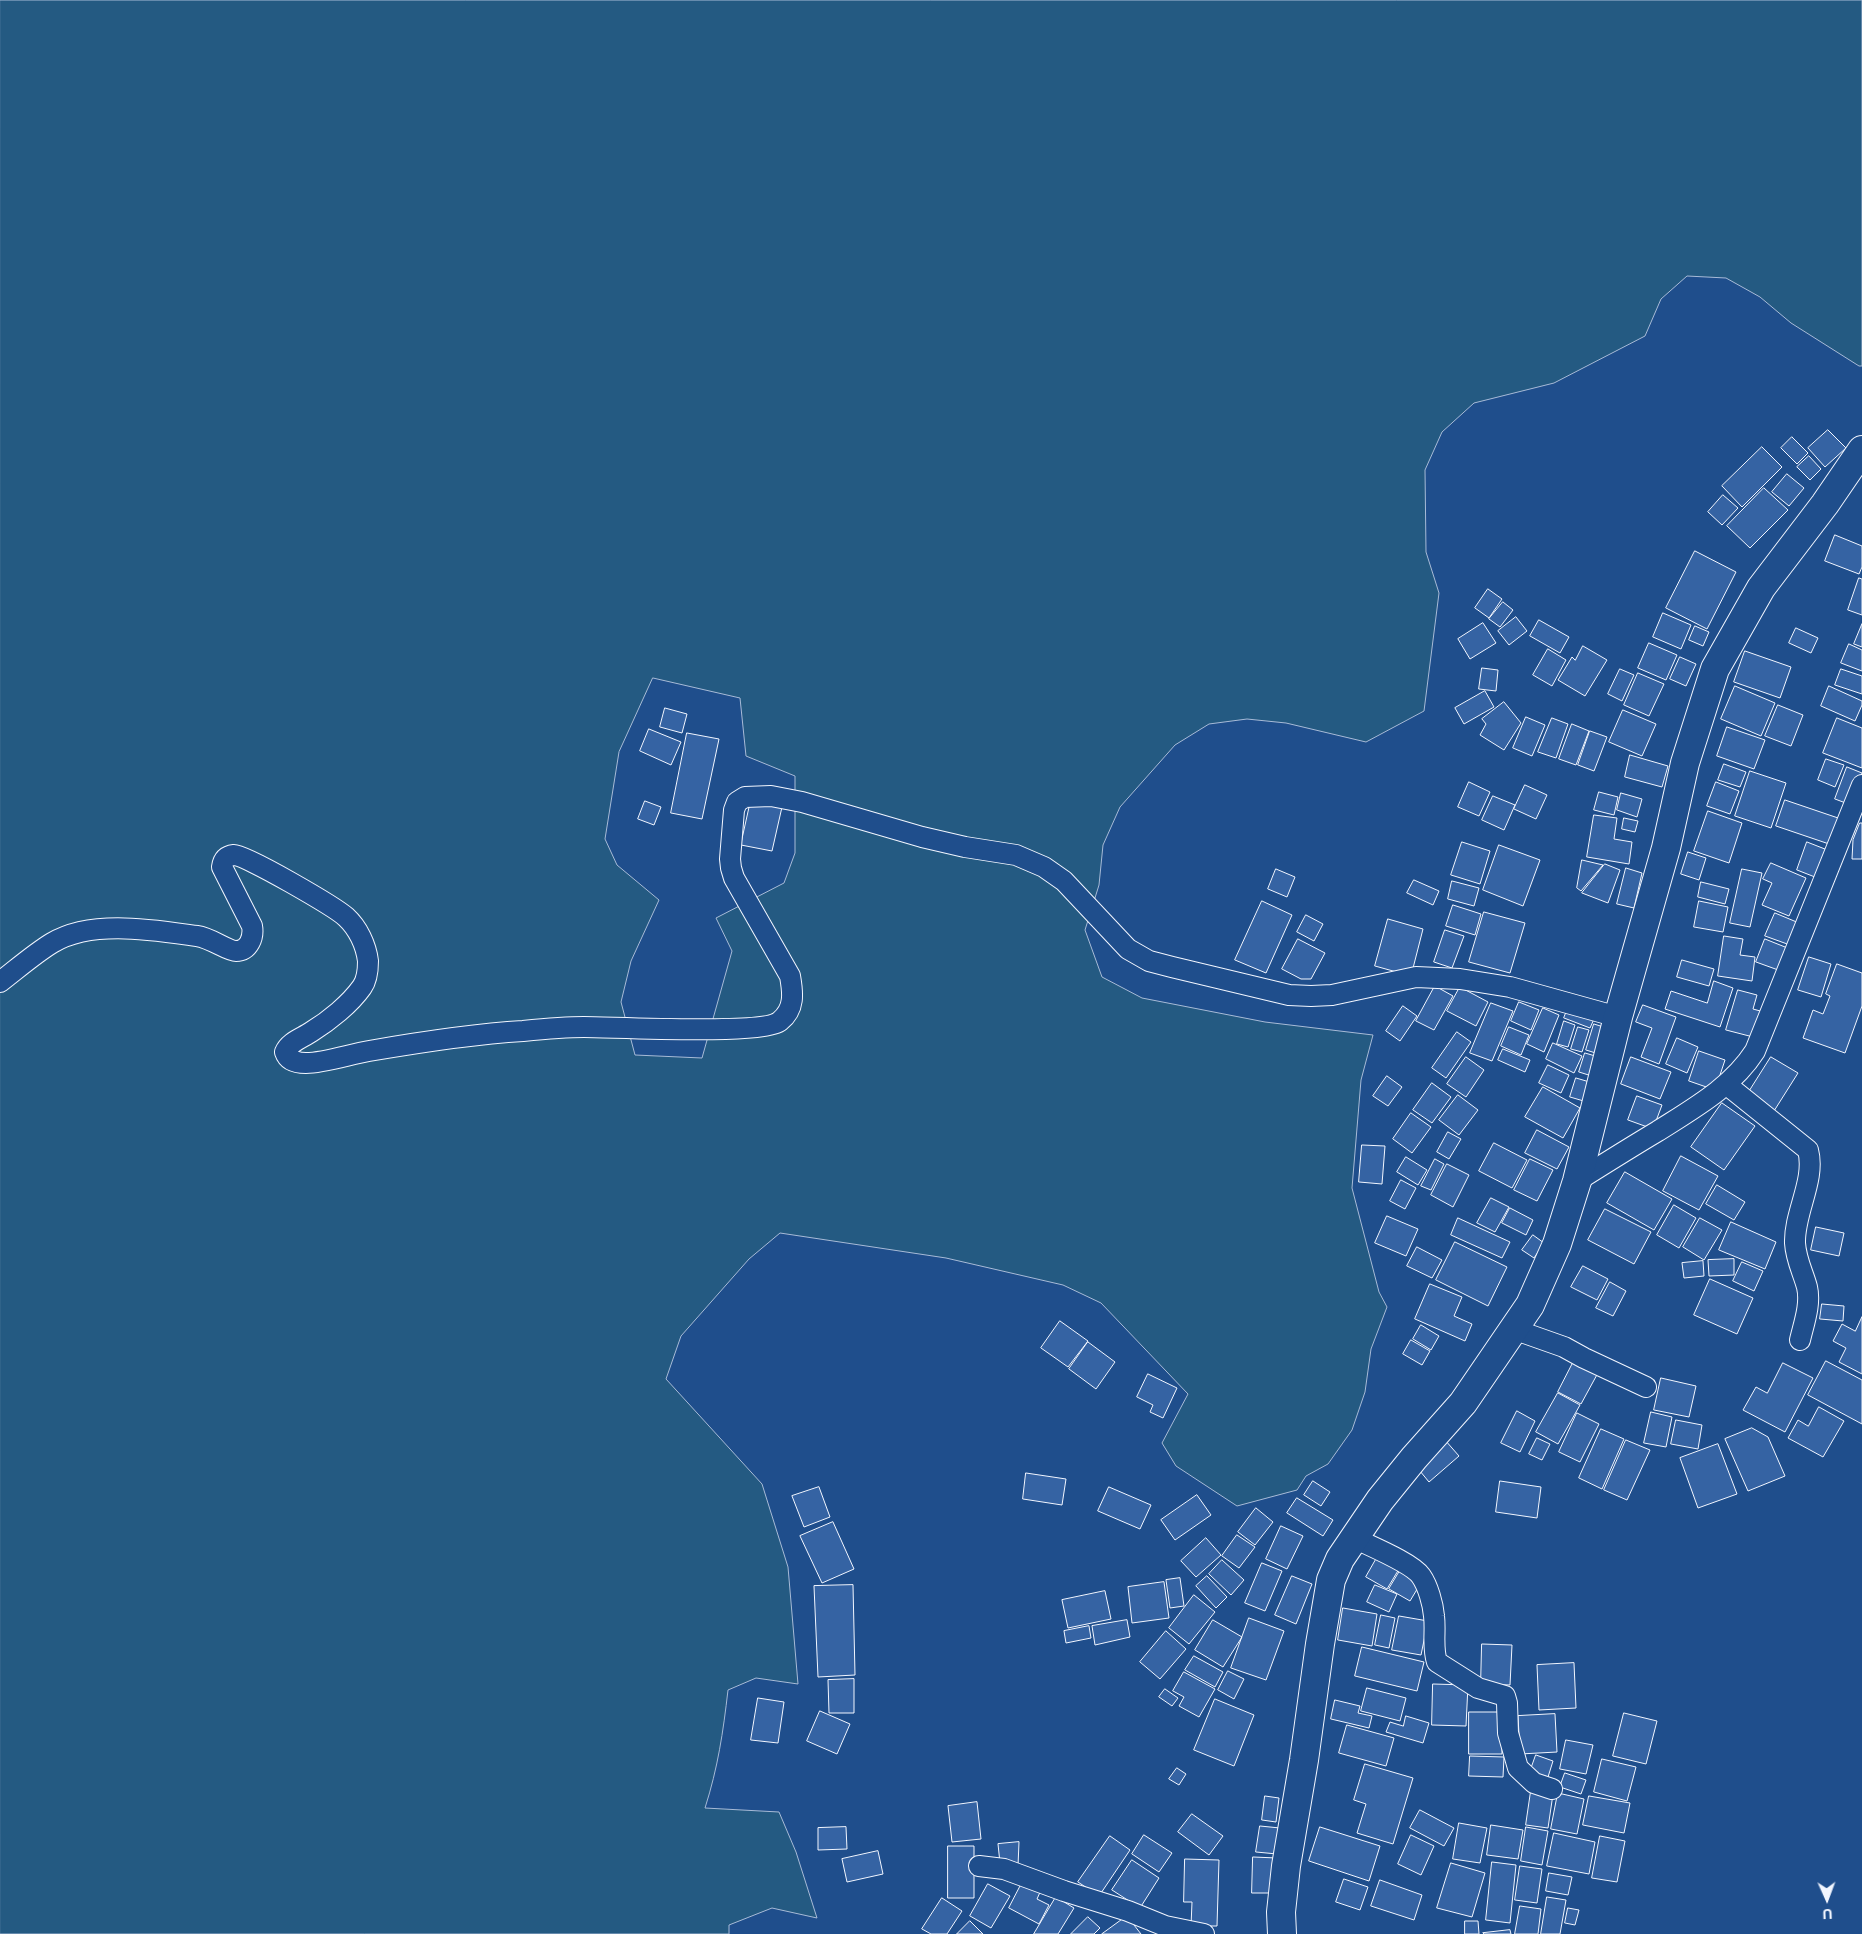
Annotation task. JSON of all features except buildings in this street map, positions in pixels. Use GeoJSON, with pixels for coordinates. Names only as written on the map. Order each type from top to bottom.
{"type":"FeatureCollection","features":[{"type":"Feature","properties":{"kind":"main road"},"geometry":{"type":"LineString","coordinates":[[1282,1934],[1281,1912],[1286,1866],[1310,1724],[1326,1600],[1331,1580],[1340,1559],[1380,1500],[1463,1403],[1530,1305],[1557,1244],[1577,1181],[1618,1017],[1666,848],[1685,764],[1714,669],[1761,588],[1825,504],[1862,450]]}},
{"type":"Feature","properties":{"kind":"street"},"geometry":{"type":"LineString","coordinates":[[1577,1181],[1688,1112],[1727,1085],[1746,1065],[1755,1051],[1862,785]]}},
{"type":"Feature","properties":{"kind":"street"},"geometry":{"type":"LineString","coordinates":[[0,982],[53,942],[85,931],[152,930],[209,938],[231,950],[237,952],[242,950],[248,946],[253,933],[252,926],[222,867],[226,858],[232,855],[260,866],[308,892],[346,917],[358,932],[365,949],[367,970],[363,986],[323,1025],[289,1045],[285,1052],[287,1058],[291,1061],[308,1063],[444,1038],[516,1031],[582,1027],[668,1029],[771,1025],[779,1022],[792,1003],[793,994],[790,976],[734,878],[730,859],[734,810],[737,802],[745,797],[757,796],[802,802],[922,837],[965,847],[1016,855],[1044,867],[1064,882],[1128,950],[1149,961],[1172,967],[1289,995],[1311,996],[1332,994],[1416,977],[1460,979],[1510,987],[1618,1017]]}},
{"type":"Feature","properties":{"kind":"street"},"geometry":{"type":"LineString","coordinates":[[1727,1085],[1808,1150],[1811,1165],[1796,1229],[1795,1243],[1798,1264],[1808,1289],[1808,1311],[1800,1340]]}},
{"type":"Feature","properties":{"kind":"street"},"geometry":{"type":"LineString","coordinates":[[1513,1329],[1564,1347],[1646,1387]]}},
{"type":"Feature","properties":{"kind":"street"},"geometry":{"type":"LineString","coordinates":[[1354,1538],[1412,1568],[1421,1576],[1427,1588],[1434,1616],[1434,1655],[1437,1662],[1478,1688],[1505,1696],[1508,1733],[1518,1768],[1534,1783],[1552,1789]]}},
{"type":"Feature","properties":{"kind":"street"},"geometry":{"type":"LineString","coordinates":[[979,1866],[1004,1870],[1128,1911],[1165,1926],[1204,1934]]}},
{"type":"Feature","properties":{"kind":"shaded area"},"geometry":{"type":"Polygon","coordinates":[[[0,0],[1862,0],[1862,366],[1859,366],[1791,323],[1760,297],[1726,278],[1687,276],[1661,299],[1645,336],[1554,383],[1474,403],[1442,432],[1425,470],[1426,552],[1439,593],[1424,711],[1366,742],[1286,723],[1247,719],[1209,724],[1175,745],[1120,807],[1103,845],[1099,885],[1085,930],[1102,977],[1142,998],[1265,1022],[1373,1035],[1361,1080],[1352,1188],[1379,1292],[1387,1307],[1371,1349],[1365,1392],[1352,1430],[1328,1464],[1306,1476],[1297,1490],[1237,1506],[1176,1466],[1162,1443],[1188,1394],[1101,1303],[1063,1285],[946,1258],[780,1233],[749,1259],[681,1336],[666,1379],[762,1484],[788,1567],[798,1684],[756,1678],[728,1690],[719,1750],[705,1808],[779,1812],[796,1852],[817,1918],[772,1908],[729,1925],[729,1934],[0,1934],[0,0]],[[653,678],[619,752],[605,839],[617,865],[659,900],[631,961],[621,1002],[635,1055],[702,1058],[732,951],[716,918],[784,883],[795,853],[795,776],[746,756],[740,698],[653,678]]]}}]}
